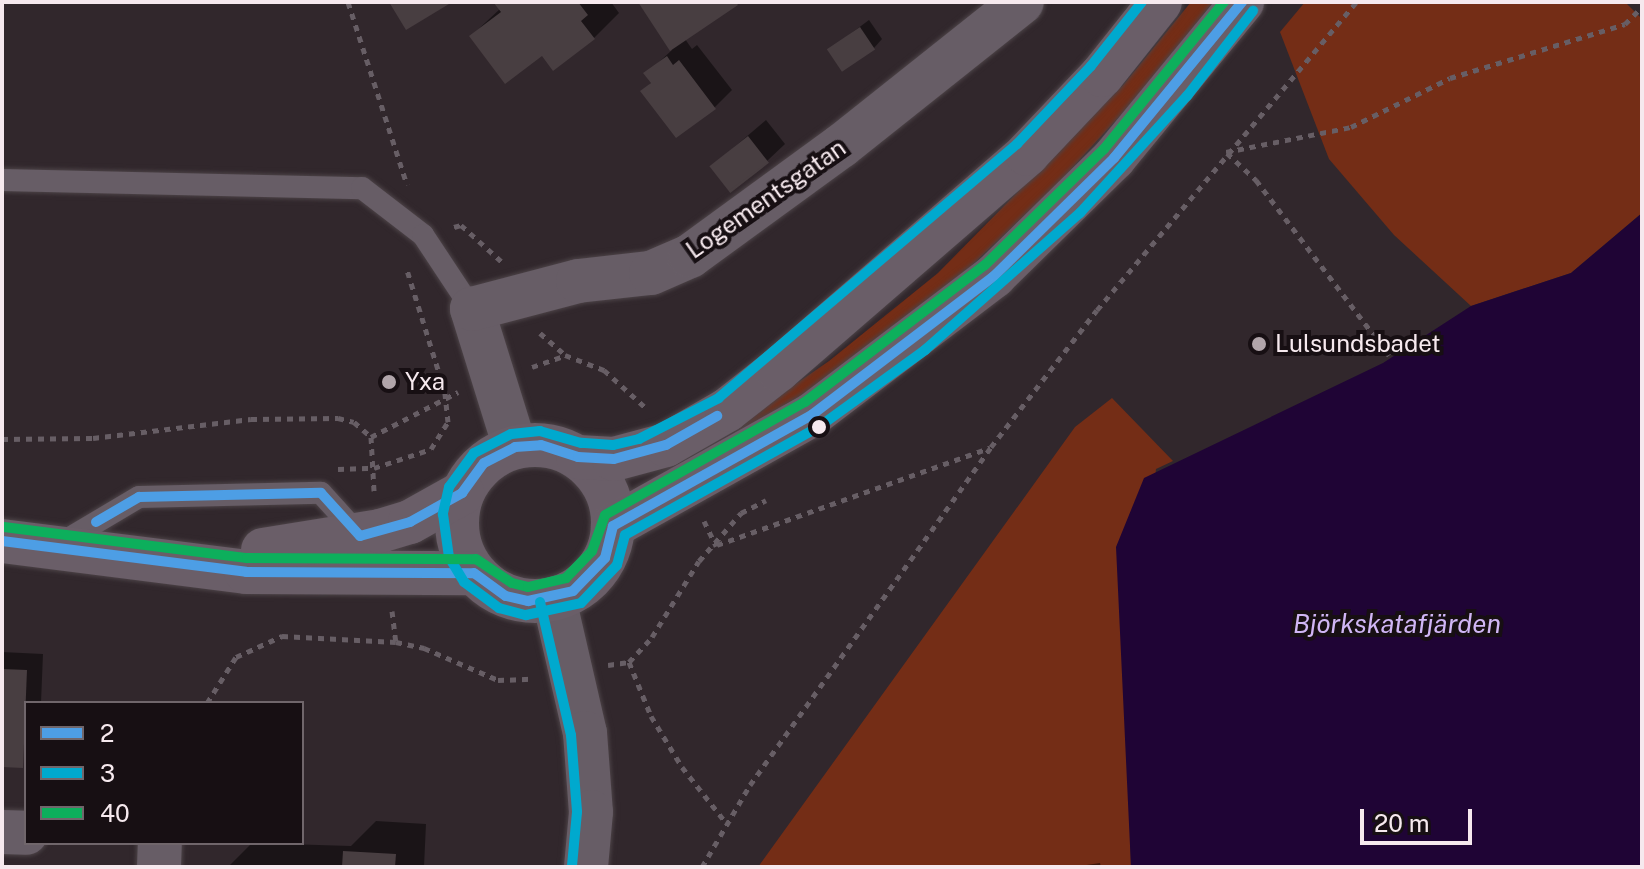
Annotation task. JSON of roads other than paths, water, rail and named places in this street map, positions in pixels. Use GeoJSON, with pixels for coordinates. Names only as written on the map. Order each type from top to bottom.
{"type":"FeatureCollection","features":[{"type":"Feature","properties":{"kind":"main road"},"geometry":{"type":"LineString","coordinates":[[159,557],[370,533],[410,522],[462,493],[484,463],[515,447],[555,447],[578,457],[614,459],[666,445],[727,410],[971,206],[1102,75],[1160,2]]}},
{"type":"Feature","properties":{"kind":"main road"},"geometry":{"type":"LineString","coordinates":[[613,526],[813,414],[983,285],[1114,158],[1242,2]]}},
{"type":"Feature","properties":{"kind":"main road"},"geometry":{"type":"LineString","coordinates":[[462,493],[458,534],[474,573],[506,596],[554,599],[594,574],[609,549],[613,526],[605,488],[578,457]]}},
{"type":"Feature","properties":{"kind":"main road"},"geometry":{"type":"LineString","coordinates":[[2,541],[159,557],[246,572],[474,573]]}},
{"type":"Feature","properties":{"kind":"street","name":"Logementsgatan"},"geometry":{"type":"LineString","coordinates":[[472,309],[518,293],[651,273],[690,256],[841,146],[1022,2]]}},
{"type":"Feature","properties":{"kind":"street"},"geometry":{"type":"LineString","coordinates":[[472,309],[515,447]]}},
{"type":"Feature","properties":{"kind":"street"},"geometry":{"type":"LineString","coordinates":[[554,599],[585,733],[591,812],[586,867]]}},
{"type":"Feature","properties":{"kind":"street"},"geometry":{"type":"LineString","coordinates":[[2,832],[24,833]]}},
{"type":"Feature","properties":{"kind":"street"},"geometry":{"type":"LineString","coordinates":[[159,867],[160,845]]}},
{"type":"Feature","properties":{"kind":"lane"},"geometry":{"type":"LineString","coordinates":[[2,180],[362,188],[423,235],[472,309]]}},
{"type":"Feature","properties":{"kind":"lane"},"geometry":{"type":"LineString","coordinates":[[56,546],[139,497],[321,493],[370,533]]}},
{"type":"Feature","properties":{"kind":"water","name":"Björkskatafjärden"},"geometry":{"type":"Polygon","coordinates":[[[1642,213],[1642,867],[1131,867],[1116,547],[1144,478],[1383,363],[1471,306],[1571,273],[1642,213]]]}},
{"type":"Feature","properties":{"kind":"place","name":"Lulsundsbadet"},"geometry":{"type":"Point","coordinates":[1259,344]}},
{"type":"Feature","properties":{"kind":"place","name":"Yxa"},"geometry":{"type":"Point","coordinates":[389,382]}}]}
